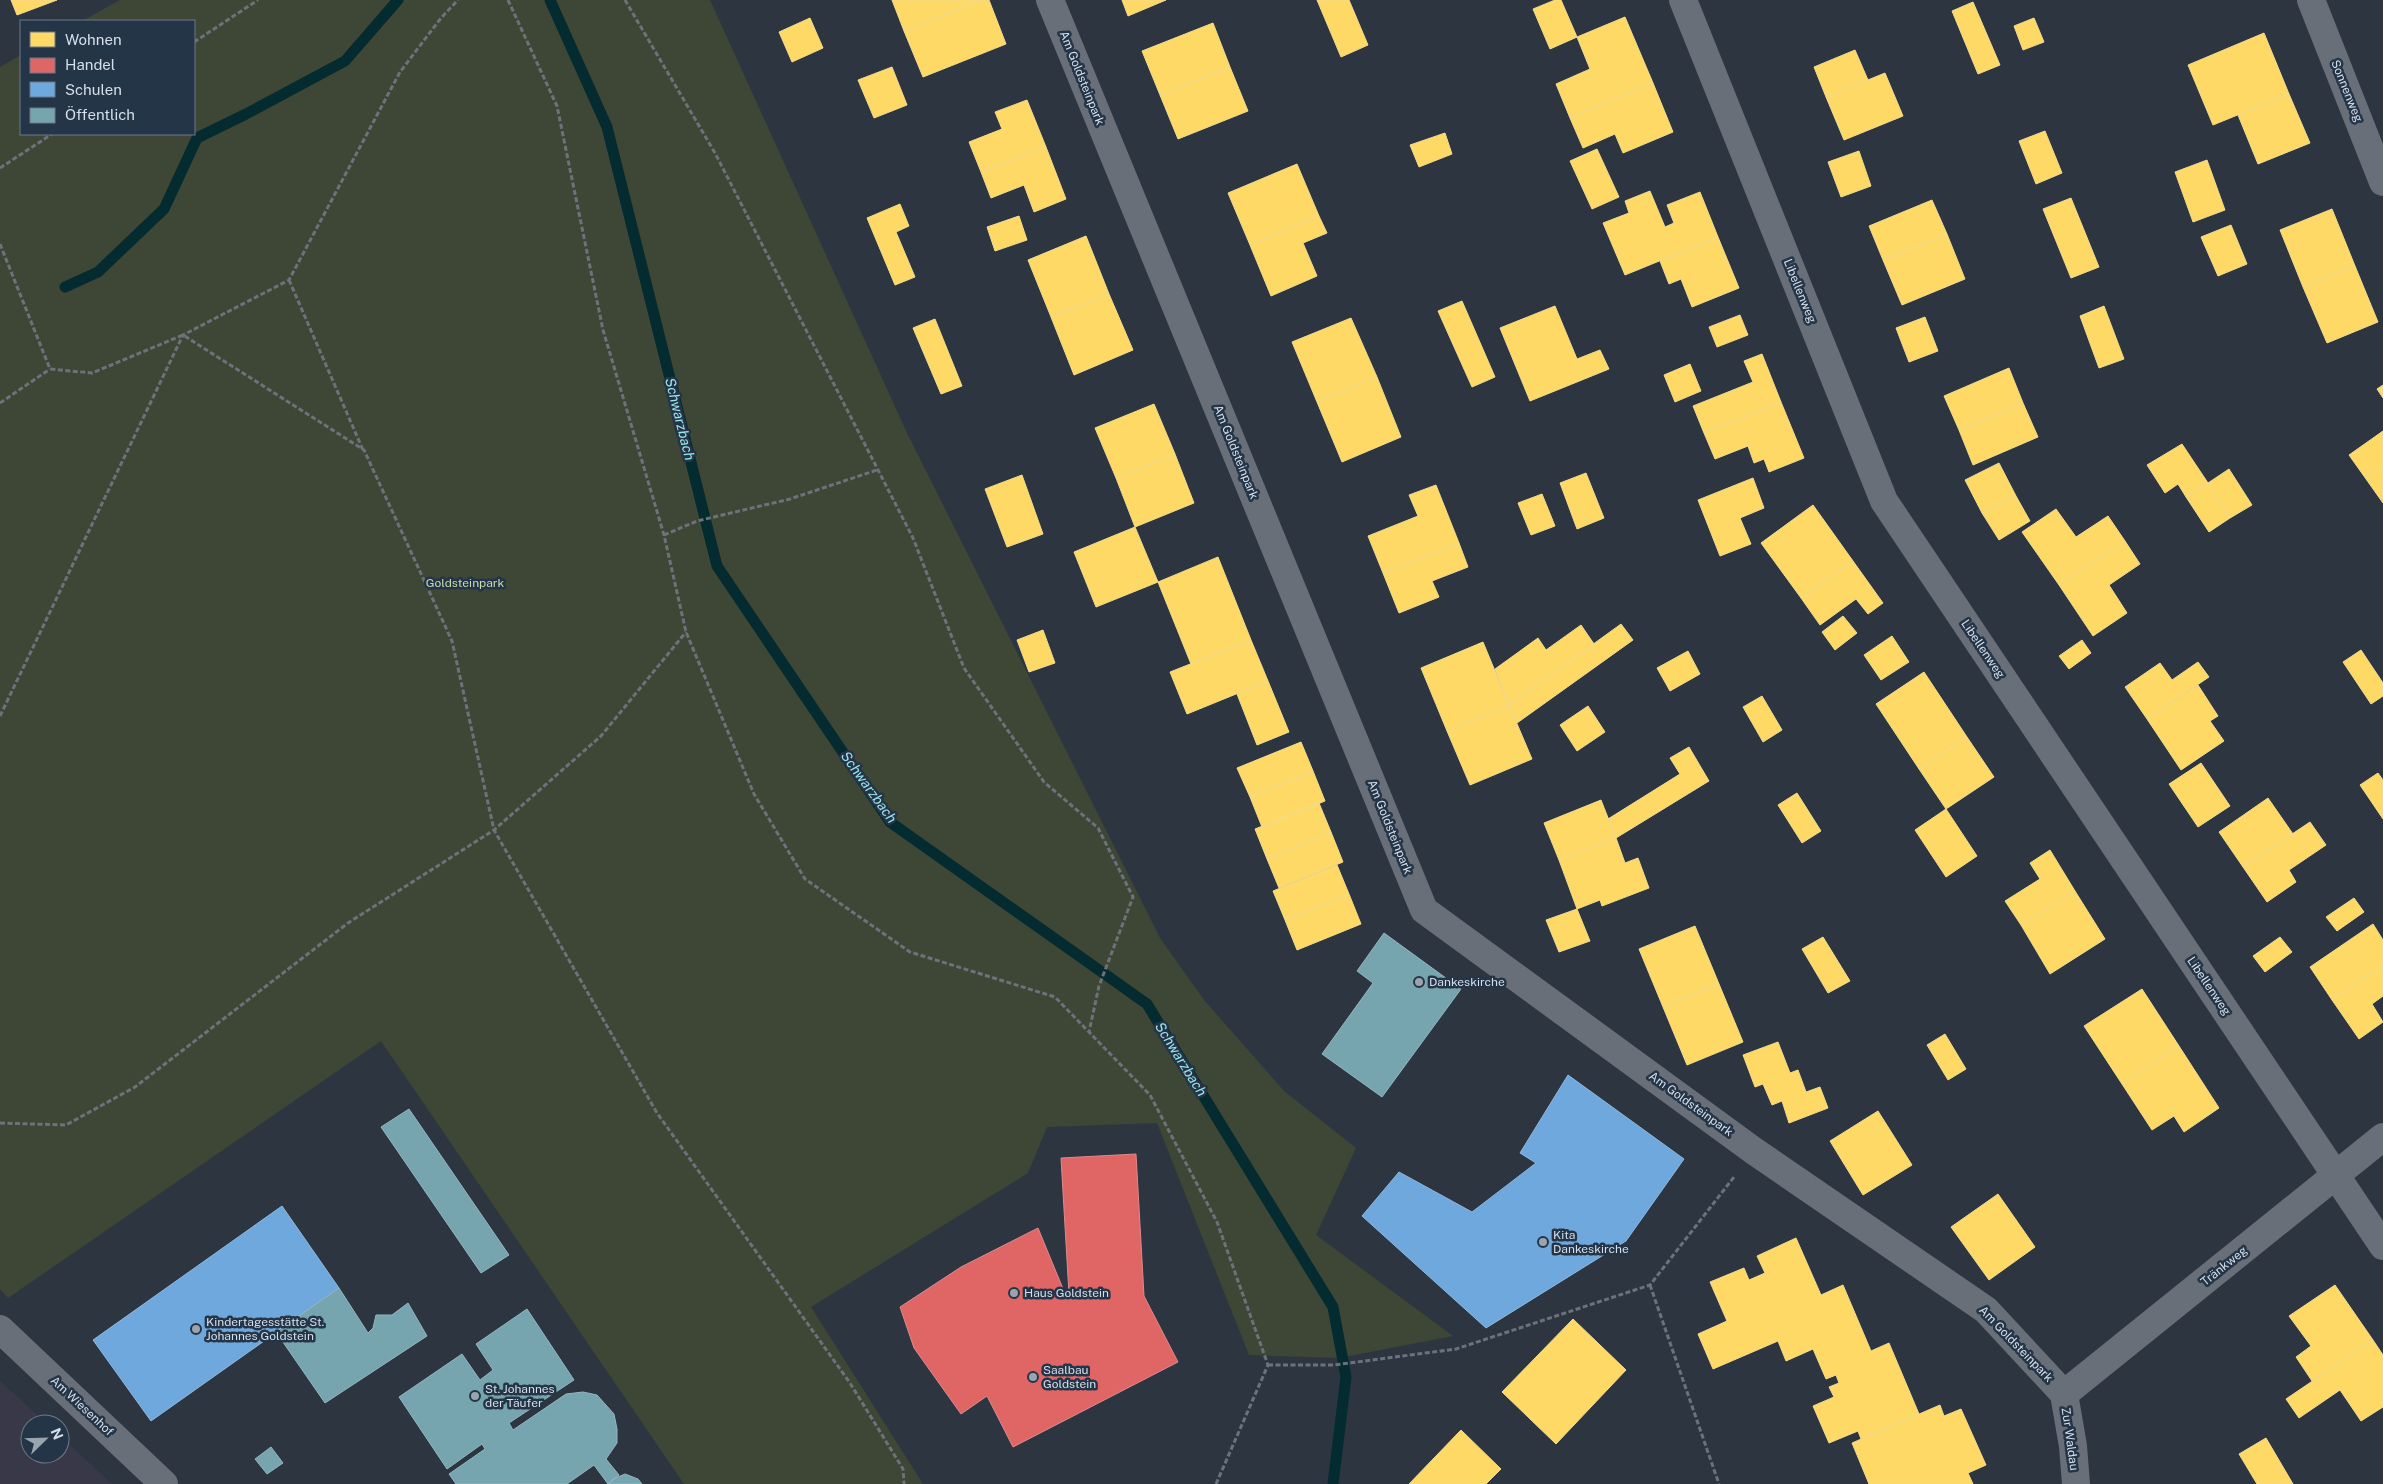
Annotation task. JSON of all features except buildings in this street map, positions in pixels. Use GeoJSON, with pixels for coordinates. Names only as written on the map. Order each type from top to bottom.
{"type":"FeatureCollection","features":[{"type":"Feature","properties":{"kind":"street","name":"Am Goldsteinpark"},"geometry":{"type":"LineString","coordinates":[[1050,0],[1424,910],[1754,1151],[1986,1310],[2064,1394]]}},
{"type":"Feature","properties":{"kind":"street","name":"Libellenweg"},"geometry":{"type":"LineString","coordinates":[[1683,0],[1884,501],[2383,1246]]}},
{"type":"Feature","properties":{"kind":"street","name":"Sonnenweg"},"geometry":{"type":"LineString","coordinates":[[2311,0],[2383,182]]}},
{"type":"Feature","properties":{"kind":"street","name":"Tränkweg"},"geometry":{"type":"LineString","coordinates":[[2064,1394],[2383,1137]]}},
{"type":"Feature","properties":{"kind":"street","name":"Am Wiesenhof"},"geometry":{"type":"LineString","coordinates":[[0,1329],[164,1484]]}},
{"type":"Feature","properties":{"kind":"street","name":"Zur Waldau"},"geometry":{"type":"LineString","coordinates":[[2064,1394],[2073,1446],[2076,1484]]}},
{"type":"Feature","properties":{"kind":"path"},"geometry":{"type":"LineString","coordinates":[[195,41],[258,0]]}},
{"type":"Feature","properties":{"kind":"path"},"geometry":{"type":"LineString","coordinates":[[0,403],[50,369],[92,372],[183,335],[289,280],[400,72],[441,18],[458,0]]}},
{"type":"Feature","properties":{"kind":"path"},"geometry":{"type":"LineString","coordinates":[[508,0],[558,106],[604,330],[664,535],[686,632],[754,794],[805,879],[910,952],[1055,997],[1150,1095],[1217,1222],[1268,1365],[1216,1484]]}},
{"type":"Feature","properties":{"kind":"path"},"geometry":{"type":"LineString","coordinates":[[624,0],[715,153],[913,538],[964,668],[1044,782],[1098,828],[1133,897],[1110,962],[1099,986],[1089,1032]]}},
{"type":"Feature","properties":{"kind":"path"},"geometry":{"type":"LineString","coordinates":[[0,168],[50,135]]}},
{"type":"Feature","properties":{"kind":"path"},"geometry":{"type":"LineString","coordinates":[[0,244],[50,369]]}},
{"type":"Feature","properties":{"kind":"path"},"geometry":{"type":"LineString","coordinates":[[289,280],[364,450],[452,641],[494,830],[657,1113],[850,1383],[903,1469],[904,1484]]}},
{"type":"Feature","properties":{"kind":"path"},"geometry":{"type":"LineString","coordinates":[[183,335],[364,450]]}},
{"type":"Feature","properties":{"kind":"path"},"geometry":{"type":"LineString","coordinates":[[0,716],[183,335]]}},
{"type":"Feature","properties":{"kind":"path"},"geometry":{"type":"LineString","coordinates":[[664,535],[713,517],[790,499],[877,470]]}},
{"type":"Feature","properties":{"kind":"path"},"geometry":{"type":"LineString","coordinates":[[0,1123],[66,1125],[135,1087],[348,923],[494,830],[602,736],[686,632]]}},
{"type":"Feature","properties":{"kind":"path"},"geometry":{"type":"LineString","coordinates":[[1268,1365],[1334,1365],[1456,1349],[1650,1285],[1754,1151]]}},
{"type":"Feature","properties":{"kind":"path"},"geometry":{"type":"LineString","coordinates":[[1650,1285],[1720,1484]]}},
{"type":"Feature","properties":{"kind":"shaded area"},"geometry":{"type":"Polygon","coordinates":[[[0,1381],[36,1414],[20,1414],[20,1464],[70,1464],[70,1445],[112,1484],[0,1484],[0,1381]]]}},
{"type":"Feature","properties":{"kind":"green space","name":"Goldsteinpark"},"geometry":{"type":"Polygon","coordinates":[[[120,0],[710,0],[907,433],[1160,938],[1204,1000],[1284,1091],[1356,1148],[1316,1235],[1453,1336],[1339,1358],[1249,1355],[1157,1123],[1047,1127],[1028,1173],[811,1307],[923,1484],[684,1484],[381,1041],[8,1298],[0,1289],[0,67],[20,56],[20,135],[195,135],[195,20],[84,20],[120,0]]]}},
{"type":"Feature","properties":{"kind":"waterway"},"geometry":{"type":"LineString","coordinates":[[65,287],[98,272],[164,209],[197,138],[345,61],[398,0]]}},
{"type":"Feature","properties":{"kind":"waterway","name":"Schwarzbach"},"geometry":{"type":"LineString","coordinates":[[550,0],[607,127],[717,566],[890,822],[1147,1004],[1333,1307],[1346,1377],[1333,1484]]}},
{"type":"Feature","properties":{"kind":"place","name":"Dankeskirche"},"geometry":{"type":"Point","coordinates":[1419,982]}},
{"type":"Feature","properties":{"kind":"place","name":"Kita Dankeskirche"},"geometry":{"type":"Point","coordinates":[1543,1242]}},
{"type":"Feature","properties":{"kind":"place","name":"Haus Goldstein"},"geometry":{"type":"Point","coordinates":[1014,1293]}},
{"type":"Feature","properties":{"kind":"place","name":"Kindertagesstätte St. Johannes Goldstein"},"geometry":{"type":"Point","coordinates":[196,1329]}},
{"type":"Feature","properties":{"kind":"place","name":"Saalbau Goldstein"},"geometry":{"type":"Point","coordinates":[1033,1377]}},
{"type":"Feature","properties":{"kind":"place","name":"St. Johannes der Täufer"},"geometry":{"type":"Point","coordinates":[475,1396]}}]}
